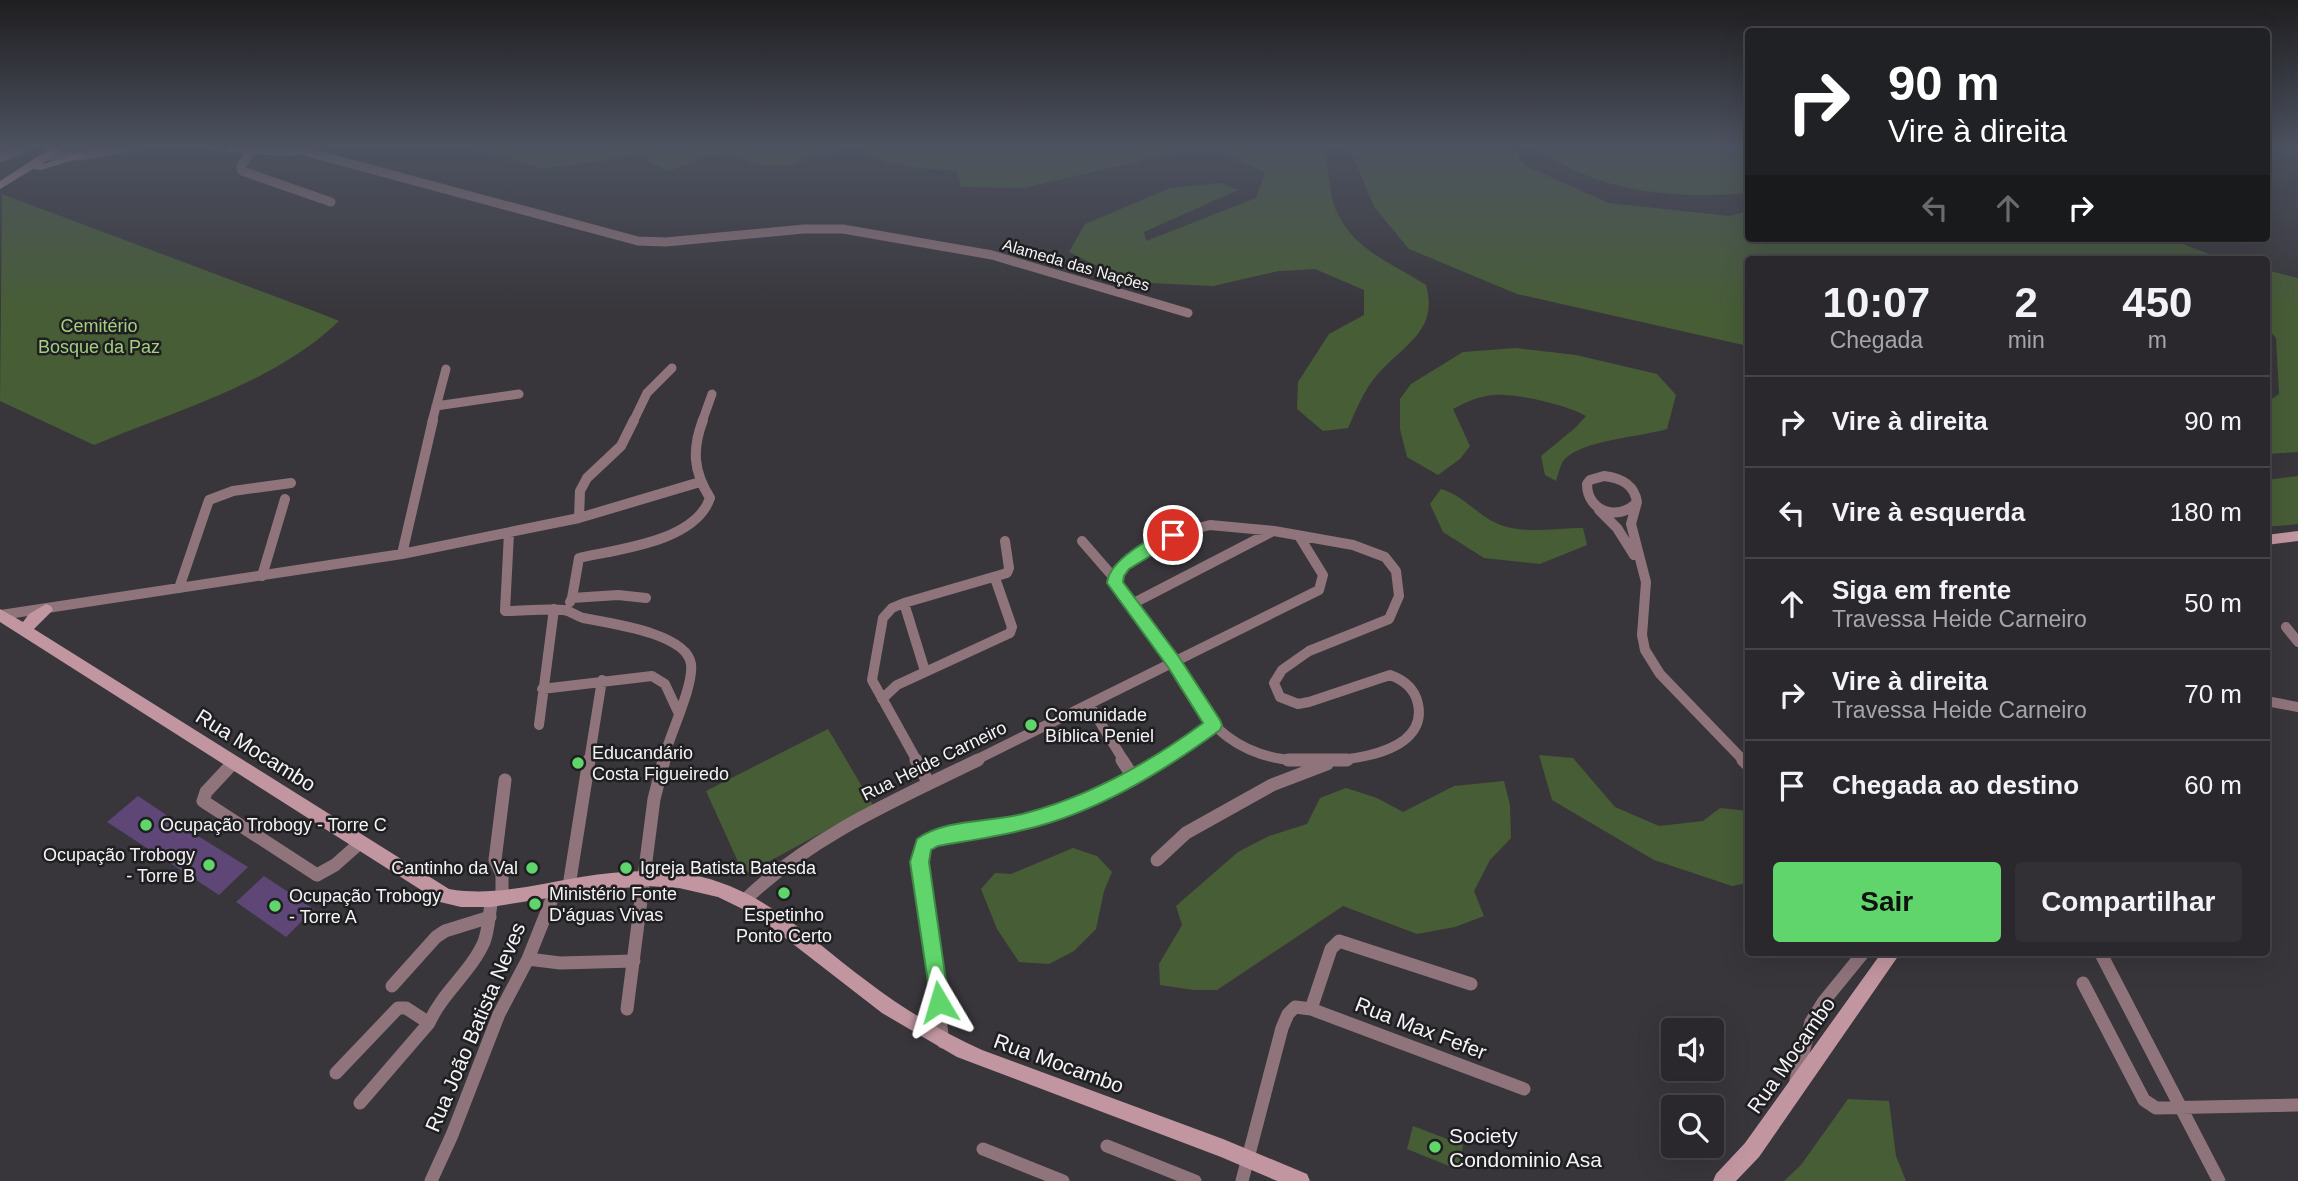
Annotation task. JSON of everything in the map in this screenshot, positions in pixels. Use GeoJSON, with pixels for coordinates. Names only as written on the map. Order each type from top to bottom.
{"type":"FeatureCollection","features":[{"type":"Feature","properties":{"kind":"main road"},"geometry":{"type":"LineString","coordinates":[[2270,540],[2298,536]]}},
{"type":"Feature","properties":{"kind":"main road"},"geometry":{"type":"LineString","coordinates":[[28,633],[26,629],[29,622],[46,610]]}},
{"type":"Feature","properties":{"kind":"main road","name":"Rua Mocambo"},"geometry":{"type":"LineString","coordinates":[[1,615],[233,764],[446,896],[462,900],[497,899],[645,879],[696,883],[745,900],[776,918],[864,990],[943,1042],[979,1058],[1247,1157],[1300,1181]]}},
{"type":"Feature","properties":{"kind":"main road","name":"Rua Mocambo"},"geometry":{"type":"LineString","coordinates":[[1723,1181],[1752,1150],[1889,956]]}},
{"type":"Feature","properties":{"kind":"street","name":"Alameda das Nações"},"geometry":{"type":"LineString","coordinates":[[484,201],[638,242],[666,242],[804,229],[843,229],[992,255],[1188,313]]}},
{"type":"Feature","properties":{"kind":"street"},"geometry":{"type":"LineString","coordinates":[[579,518],[580,491],[587,478],[621,446],[647,393],[672,368]]}},
{"type":"Feature","properties":{"kind":"street"},"geometry":{"type":"LineString","coordinates":[[402,554],[446,369]]}},
{"type":"Feature","properties":{"kind":"street"},"geometry":{"type":"LineString","coordinates":[[436,406],[519,394]]}},
{"type":"Feature","properties":{"kind":"street"},"geometry":{"type":"LineString","coordinates":[[538,726],[542,689],[578,560],[585,555],[653,542],[686,526],[710,504],[709,494],[700,482],[694,457],[696,438],[712,394]]}},
{"type":"Feature","properties":{"kind":"street"},"geometry":{"type":"LineString","coordinates":[[1639,563],[1625,538],[1586,496],[1590,480],[1604,476],[1628,483],[1637,495],[1631,524],[1646,582],[1642,635],[1645,650],[1653,666],[1745,761]]}},
{"type":"Feature","properties":{"kind":"street","name":"Rua Mocambo"},"geometry":{"type":"LineString","coordinates":[[1,615],[402,554],[579,518],[700,482]]}},
{"type":"Feature","properties":{"kind":"street"},"geometry":{"type":"LineString","coordinates":[[179,588],[209,500],[233,491],[291,483]]}},
{"type":"Feature","properties":{"kind":"street"},"geometry":{"type":"LineString","coordinates":[[262,576],[285,499]]}},
{"type":"Feature","properties":{"kind":"street"},"geometry":{"type":"LineString","coordinates":[[1596,507],[1620,513],[1628,511],[1637,502]]}},
{"type":"Feature","properties":{"kind":"street"},"geometry":{"type":"LineString","coordinates":[[1082,541],[1115,579],[1120,592],[1174,662],[1213,725],[1237,743],[1270,758],[1306,762],[1336,761],[1377,755],[1414,731],[1419,706],[1414,690],[1402,679],[1390,675],[1298,704],[1280,697],[1274,683],[1287,665],[1315,649],[1389,620],[1396,610],[1401,587],[1389,561],[1374,550],[1273,531],[1220,525],[1173,535],[1124,565],[1115,579]]}},
{"type":"Feature","properties":{"kind":"street"},"geometry":{"type":"LineString","coordinates":[[1130,605],[1273,531]]}},
{"type":"Feature","properties":{"kind":"street"},"geometry":{"type":"LineString","coordinates":[[509,533],[508,583],[503,610],[537,610],[618,595],[646,598]]}},
{"type":"Feature","properties":{"kind":"street","name":"Rua Heide Carneiro"},"geometry":{"type":"LineString","coordinates":[[745,900],[770,876],[835,831],[928,782],[1090,706],[1319,590],[1324,582],[1323,573],[1304,548],[1299,536]]}},
{"type":"Feature","properties":{"kind":"street"},"geometry":{"type":"LineString","coordinates":[[928,782],[872,680],[883,618],[892,608],[904,603],[1007,573],[1009,568],[1005,541]]}},
{"type":"Feature","properties":{"kind":"street"},"geometry":{"type":"LineString","coordinates":[[882,699],[897,685],[925,671],[1006,637],[1012,627],[995,578]]}},
{"type":"Feature","properties":{"kind":"street"},"geometry":{"type":"LineString","coordinates":[[904,603],[925,671]]}},
{"type":"Feature","properties":{"kind":"street"},"geometry":{"type":"LineString","coordinates":[[564,606],[579,617],[612,622],[657,635],[687,653],[691,675],[667,744],[654,799],[627,1009]]}},
{"type":"Feature","properties":{"kind":"street"},"geometry":{"type":"LineString","coordinates":[[2286,626],[2298,642]]}},
{"type":"Feature","properties":{"kind":"street"},"geometry":{"type":"LineString","coordinates":[[542,689],[652,676],[661,680],[678,712]]}},
{"type":"Feature","properties":{"kind":"street","name":"Rua João Batista Neves"},"geometry":{"type":"LineString","coordinates":[[431,1181],[452,1136],[499,1014],[563,888],[602,680]]}},
{"type":"Feature","properties":{"kind":"street"},"geometry":{"type":"LineString","coordinates":[[2270,702],[2298,707]]}},
{"type":"Feature","properties":{"kind":"street"},"geometry":{"type":"LineString","coordinates":[[1090,706],[1133,777]]}},
{"type":"Feature","properties":{"kind":"street"},"geometry":{"type":"LineString","coordinates":[[943,1042],[919,862],[923,845],[933,838],[1024,822],[1055,813],[1168,758],[1213,725]]}},
{"type":"Feature","properties":{"kind":"street"},"geometry":{"type":"LineString","coordinates":[[1157,860],[1186,833],[1272,785],[1336,761]]}},
{"type":"Feature","properties":{"kind":"street"},"geometry":{"type":"LineString","coordinates":[[233,764],[206,792],[203,802],[317,875],[335,865],[361,842]]}},
{"type":"Feature","properties":{"kind":"street"},"geometry":{"type":"LineString","coordinates":[[360,1103],[429,1023],[436,1007],[465,972],[484,941],[502,874],[495,860],[505,780]]}},
{"type":"Feature","properties":{"kind":"street"},"geometry":{"type":"LineString","coordinates":[[392,986],[436,937],[445,931],[491,917]]}},
{"type":"Feature","properties":{"kind":"street"},"geometry":{"type":"LineString","coordinates":[[1241,1181],[1282,1028],[1290,1011],[1307,1008],[1331,948],[1339,941],[1471,984]]}},
{"type":"Feature","properties":{"kind":"street"},"geometry":{"type":"LineString","coordinates":[[1794,1088],[1811,1023],[1824,1001],[1861,956]]}},
{"type":"Feature","properties":{"kind":"street"},"geometry":{"type":"LineString","coordinates":[[2101,956],[2219,1181]]}},
{"type":"Feature","properties":{"kind":"street"},"geometry":{"type":"LineString","coordinates":[[528,959],[560,963],[634,961]]}},
{"type":"Feature","properties":{"kind":"street"},"geometry":{"type":"LineString","coordinates":[[2083,983],[2144,1100],[2152,1107],[2182,1109],[2298,1105]]}},
{"type":"Feature","properties":{"kind":"street"},"geometry":{"type":"LineString","coordinates":[[336,1073],[398,1008],[406,1008],[429,1023]]}},
{"type":"Feature","properties":{"kind":"street","name":"Rua Max Fefer"},"geometry":{"type":"LineString","coordinates":[[1307,1008],[1524,1089]]}},
{"type":"Feature","properties":{"kind":"street"},"geometry":{"type":"LineString","coordinates":[[1107,1146],[1195,1181]]}},
{"type":"Feature","properties":{"kind":"street"},"geometry":{"type":"LineString","coordinates":[[983,1149],[1063,1181]]}},
{"type":"Feature","properties":{"kind":"green space","name":"Cemitério Bosque da Paz"},"geometry":{"type":"Polygon","coordinates":[[[2,201],[21,201],[339,321],[313,343],[255,379],[94,445],[0,401],[2,201]]]}},
{"type":"Feature","properties":{"kind":"green space"},"geometry":{"type":"Polygon","coordinates":[[[1139,201],[1213,201],[1144,232],[1146,241],[1248,201],[1333,201],[1343,224],[1363,246],[1426,285],[1428,314],[1417,336],[1372,381],[1348,428],[1323,431],[1297,409],[1298,382],[1329,334],[1364,315],[1364,290],[1315,269],[1279,271],[1213,286],[1130,282],[1069,252],[1085,224],[1139,201]]]}},
{"type":"Feature","properties":{"kind":"green space"},"geometry":{"type":"Polygon","coordinates":[[[1372,201],[1605,201],[1729,216],[1745,212],[1745,242],[2183,242],[2215,256],[1745,256],[1745,345],[1517,294],[1409,249],[1372,201]]]}},
{"type":"Feature","properties":{"kind":"green space"},"geometry":{"type":"Polygon","coordinates":[[[2270,271],[2298,278],[2298,452],[2270,454],[2270,400],[2279,394],[2276,338],[2270,331],[2270,271]]]}},
{"type":"Feature","properties":{"kind":"green space"},"geometry":{"type":"Polygon","coordinates":[[[1516,348],[1576,355],[1657,374],[1676,395],[1667,429],[1612,440],[1572,453],[1560,467],[1556,481],[1545,475],[1541,456],[1586,416],[1541,401],[1494,395],[1453,409],[1470,446],[1460,459],[1438,475],[1407,457],[1400,429],[1400,399],[1411,384],[1463,352],[1516,348]]]}},
{"type":"Feature","properties":{"kind":"green space"},"geometry":{"type":"Polygon","coordinates":[[[2298,476],[2298,524],[2270,527],[2270,480],[2298,476]]]}},
{"type":"Feature","properties":{"kind":"green space"},"geometry":{"type":"Polygon","coordinates":[[[1441,489],[1506,527],[1527,530],[1583,528],[1587,545],[1540,564],[1484,558],[1443,532],[1430,504],[1441,489]]]}},
{"type":"Feature","properties":{"kind":"green space"},"geometry":{"type":"Polygon","coordinates":[[[828,729],[873,805],[744,875],[706,791],[828,729]]]}},
{"type":"Feature","properties":{"kind":"green space"},"geometry":{"type":"Polygon","coordinates":[[[1539,755],[1573,758],[1615,807],[1659,826],[1703,821],[1720,808],[1745,811],[1745,884],[1732,886],[1654,860],[1552,800],[1539,755]]]}},
{"type":"Feature","properties":{"kind":"green space"},"geometry":{"type":"Polygon","coordinates":[[[1504,781],[1510,805],[1511,838],[1490,860],[1474,891],[1484,916],[1455,927],[1417,934],[1343,906],[1217,990],[1160,985],[1159,964],[1182,925],[1176,906],[1238,852],[1269,836],[1307,824],[1320,798],[1346,788],[1377,798],[1403,812],[1454,786],[1504,781]]]}},
{"type":"Feature","properties":{"kind":"green space"},"geometry":{"type":"Polygon","coordinates":[[[1073,848],[1097,856],[1112,872],[1104,891],[1096,929],[1074,951],[1049,964],[1019,962],[997,929],[981,889],[995,873],[1011,874],[1073,848]]]}},
{"type":"Feature","properties":{"kind":"green space"},"geometry":{"type":"Polygon","coordinates":[[[1848,1099],[1889,1101],[1896,1156],[1906,1181],[1784,1181],[1801,1165],[1848,1099]]]}},
{"type":"Feature","properties":{"kind":"green space","name":"Society Condominio Asa"},"geometry":{"type":"Polygon","coordinates":[[[1413,1126],[1463,1145],[1459,1170],[1407,1149],[1413,1126]]]}},
{"type":"Feature","properties":{"kind":"building"},"geometry":{"type":"Polygon","coordinates":[[[138,796],[248,867],[219,895],[107,822],[138,796]]]}},
{"type":"Feature","properties":{"kind":"building","name":"Ocupação Trobogy - Torre A"},"geometry":{"type":"Polygon","coordinates":[[[264,876],[314,909],[286,937],[236,902],[264,876]]]}},
{"type":"Feature","properties":{"kind":"place","name":"Comunidade Bíblica Peniel"},"geometry":{"type":"Point","coordinates":[1031,725]}},
{"type":"Feature","properties":{"kind":"place","name":"Educandário Costa Figueiredo"},"geometry":{"type":"Point","coordinates":[578,763]}},
{"type":"Feature","properties":{"kind":"place","name":"Ocupação Trobogy - Torre C"},"geometry":{"type":"Point","coordinates":[146,825]}},
{"type":"Feature","properties":{"kind":"place","name":"Ocupação Trobogy - Torre B"},"geometry":{"type":"Point","coordinates":[209,865]}},
{"type":"Feature","properties":{"kind":"place","name":"Cantinho da Val"},"geometry":{"type":"Point","coordinates":[532,868]}},
{"type":"Feature","properties":{"kind":"place","name":"Igreja Batista Batesda"},"geometry":{"type":"Point","coordinates":[626,868]}},
{"type":"Feature","properties":{"kind":"place","name":"Espetinho Ponto Certo"},"geometry":{"type":"Point","coordinates":[784,893]}},
{"type":"Feature","properties":{"kind":"place","name":"Ministério Fonte D'águas Vivas"},"geometry":{"type":"Point","coordinates":[535,904]}},
{"type":"Feature","properties":{"kind":"place","name":"Ocupação Trobogy - Torre A"},"geometry":{"type":"Point","coordinates":[275,906]}},
{"type":"Feature","properties":{"kind":"place","name":"Society Condominio Asa"},"geometry":{"type":"Point","coordinates":[1435,1147]}},
{"type":"Feature","properties":{"kind":"route"},"geometry":{"type":"LineString","coordinates":[[939,1002],[919,862],[923,845],[933,838],[1024,822],[1079,804],[1168,758],[1213,725],[1174,662],[1115,583],[1116,575],[1124,565],[1173,535]]}}]}
